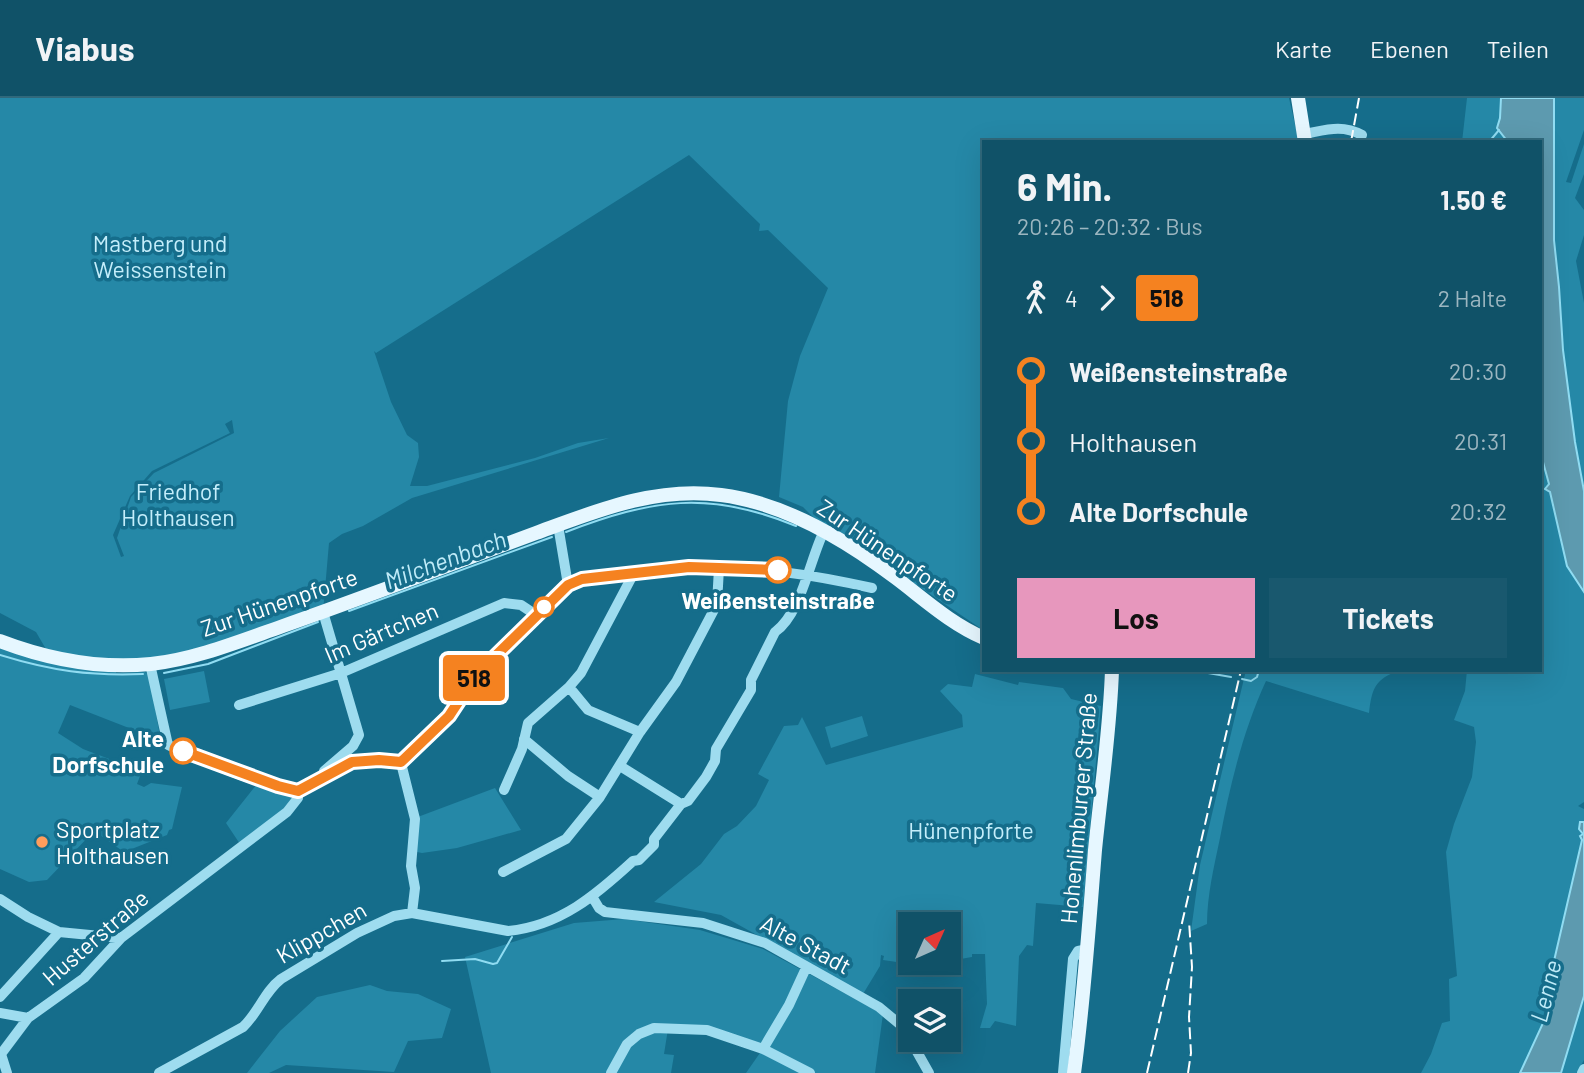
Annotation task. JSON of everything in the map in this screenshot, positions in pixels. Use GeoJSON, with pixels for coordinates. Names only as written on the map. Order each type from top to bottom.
{"type":"FeatureCollection","features":[{"type":"Feature","properties":{"kind":"main road"},"geometry":{"type":"LineString","coordinates":[[1298,98],[1305,138]]}},
{"type":"Feature","properties":{"kind":"main road","name":"Zur Hünenpforte"},"geometry":{"type":"LineString","coordinates":[[0,641],[41,655],[75,662],[150,664],[230,645],[619,503],[682,493],[722,495],[752,503],[785,513],[824,531],[892,575],[957,624],[982,637]]}},
{"type":"Feature","properties":{"kind":"main road","name":"Hohenlimburger Straße"},"geometry":{"type":"LineString","coordinates":[[1074,1073],[1088,949],[1112,672]]}},
{"type":"Feature","properties":{"kind":"street"},"geometry":{"type":"LineString","coordinates":[[1305,138],[1337,127],[1362,135]]}},
{"type":"Feature","properties":{"kind":"street"},"geometry":{"type":"LineString","coordinates":[[558,525],[568,585]]}},
{"type":"Feature","properties":{"kind":"street"},"geometry":{"type":"LineString","coordinates":[[593,898],[654,845],[654,839],[681,804],[688,801],[715,761],[716,749],[735,714],[742,709],[751,690],[751,681],[775,632],[782,628],[798,599],[824,531]]}},
{"type":"Feature","properties":{"kind":"street"},"geometry":{"type":"LineString","coordinates":[[150,664],[169,744],[223,767],[298,791],[352,762],[401,762],[449,716],[476,675],[568,585],[582,579],[689,567],[808,574],[872,588]]}},
{"type":"Feature","properties":{"kind":"street"},"geometry":{"type":"LineString","coordinates":[[503,872],[566,839],[600,797],[640,732],[676,682],[717,604],[719,568]]}},
{"type":"Feature","properties":{"kind":"street"},"geometry":{"type":"LineString","coordinates":[[504,790],[528,723],[581,673],[635,571]]}},
{"type":"Feature","properties":{"kind":"street","name":"Im Gärtchen"},"geometry":{"type":"LineString","coordinates":[[239,705],[341,673],[504,603],[521,605],[536,615]]}},
{"type":"Feature","properties":{"kind":"street"},"geometry":{"type":"LineString","coordinates":[[323,612],[359,734],[353,746],[324,771],[323,776]]}},
{"type":"Feature","properties":{"kind":"street"},"geometry":{"type":"LineString","coordinates":[[569,687],[587,710],[640,732]]}},
{"type":"Feature","properties":{"kind":"street"},"geometry":{"type":"LineString","coordinates":[[524,739],[568,776],[600,797]]}},
{"type":"Feature","properties":{"kind":"street"},"geometry":{"type":"LineString","coordinates":[[401,762],[415,819],[411,866],[415,888],[412,913]]}},
{"type":"Feature","properties":{"kind":"street"},"geometry":{"type":"LineString","coordinates":[[620,766],[649,781],[681,804]]}},
{"type":"Feature","properties":{"kind":"street","name":"Husterstraße"},"geometry":{"type":"LineString","coordinates":[[6,1073],[1,1054],[28,1018],[84,978],[121,938],[287,812],[298,798],[298,791]]}},
{"type":"Feature","properties":{"kind":"street","name":"Klippchen"},"geometry":{"type":"LineString","coordinates":[[159,1073],[243,1027],[253,1018],[270,987],[281,979],[357,933],[394,916],[412,913],[508,931],[541,924],[593,898]]}},
{"type":"Feature","properties":{"kind":"street","name":"Alte Stadt"},"geometry":{"type":"LineString","coordinates":[[593,898],[605,912],[703,923],[765,943],[880,1007],[903,1027],[929,1073]]}},
{"type":"Feature","properties":{"kind":"street"},"geometry":{"type":"LineString","coordinates":[[0,899],[59,932],[121,938]]}},
{"type":"Feature","properties":{"kind":"street"},"geometry":{"type":"LineString","coordinates":[[0,997],[59,932]]}},
{"type":"Feature","properties":{"kind":"street","name":"Hohenlimburger Straße"},"geometry":{"type":"LineString","coordinates":[[1063,1073],[1073,959],[1078,951],[1088,949]]}},
{"type":"Feature","properties":{"kind":"street"},"geometry":{"type":"LineString","coordinates":[[763,1049],[789,1005],[806,968]]}},
{"type":"Feature","properties":{"kind":"street"},"geometry":{"type":"LineString","coordinates":[[0,1013],[28,1018]]}},
{"type":"Feature","properties":{"kind":"street"},"geometry":{"type":"LineString","coordinates":[[611,1073],[627,1044],[639,1034],[654,1028],[707,1030],[763,1049],[810,1073]]}},
{"type":"Feature","properties":{"kind":"green space","name":"Mastberg und Weissenstein"},"geometry":{"type":"Polygon","coordinates":[[[0,98],[1289,98],[1299,140],[982,140],[982,629],[813,517],[803,507],[779,497],[788,401],[800,356],[828,288],[768,230],[759,231],[760,224],[689,155],[376,353],[374,351],[391,402],[407,435],[418,443],[419,457],[410,486],[427,486],[535,458],[578,443],[609,438],[412,498],[363,526],[342,534],[329,543],[323,612],[240,642],[117,664],[116,673],[145,672],[149,675],[160,736],[152,737],[70,705],[58,733],[83,749],[133,768],[132,773],[140,776],[137,784],[144,787],[151,783],[182,787],[172,829],[167,835],[124,852],[94,831],[47,880],[29,882],[0,869],[0,641],[50,656],[36,632],[0,613],[0,98]],[[232,420],[225,424],[230,433],[152,471],[130,496],[113,535],[121,557],[124,556],[117,538],[131,497],[154,473],[234,433],[232,420]]]}},
{"type":"Feature","properties":{"kind":"green space"},"geometry":{"type":"Polygon","coordinates":[[[1467,98],[1501,98],[1497,128],[1506,140],[1462,140],[1467,98]]]}},
{"type":"Feature","properties":{"kind":"green space"},"geometry":{"type":"Polygon","coordinates":[[[1554,98],[1584,98],[1584,130],[1566,182],[1571,183],[1584,144],[1584,174],[1575,198],[1584,210],[1584,235],[1576,261],[1584,303],[1584,491],[1563,350],[1554,240],[1554,98]]]}},
{"type":"Feature","properties":{"kind":"green space"},"geometry":{"type":"Polygon","coordinates":[[[1542,458],[1549,484],[1546,489],[1550,492],[1567,566],[1584,592],[1584,802],[1578,806],[1584,809],[1584,822],[1580,822],[1584,834],[1554,961],[1551,997],[1544,1021],[1520,1073],[1421,1073],[1442,1023],[1450,1021],[1449,979],[1457,976],[1446,852],[1472,777],[1476,742],[1474,727],[1454,720],[1465,691],[1467,672],[1542,672],[1542,458]]]}},
{"type":"Feature","properties":{"kind":"green space"},"geometry":{"type":"Polygon","coordinates":[[[204,671],[210,702],[170,710],[164,679],[204,671]]]}},
{"type":"Feature","properties":{"kind":"green space"},"geometry":{"type":"Polygon","coordinates":[[[1246,672],[1396,672],[1385,677],[1376,686],[1369,713],[1266,681],[1244,739],[1233,778],[1211,881],[1207,924],[1191,931],[1200,865],[1246,672]]]}},
{"type":"Feature","properties":{"kind":"green space","name":"Hünenpforte"},"geometry":{"type":"Polygon","coordinates":[[[975,674],[1018,685],[1019,682],[1063,688],[1071,699],[1101,706],[1083,907],[1036,903],[1033,946],[1027,945],[1019,956],[1016,1026],[995,1021],[990,1028],[980,1028],[987,1004],[985,954],[972,954],[972,957],[961,959],[961,912],[898,912],[898,962],[883,960],[884,956],[881,955],[880,966],[863,994],[721,915],[654,902],[701,864],[724,834],[737,826],[756,806],[769,780],[758,774],[784,726],[798,725],[802,717],[826,765],[963,727],[962,715],[940,691],[948,684],[972,687],[975,674]]]}},
{"type":"Feature","properties":{"kind":"green space"},"geometry":{"type":"Polygon","coordinates":[[[862,716],[868,736],[831,748],[825,727],[862,716]]]}},
{"type":"Feature","properties":{"kind":"green space"},"geometry":{"type":"Polygon","coordinates":[[[257,784],[293,795],[292,803],[240,844],[226,823],[257,784]]]}},
{"type":"Feature","properties":{"kind":"green space"},"geometry":{"type":"Polygon","coordinates":[[[495,788],[521,830],[457,848],[417,852],[415,818],[495,788]]]}},
{"type":"Feature","properties":{"kind":"green space"},"geometry":{"type":"Polygon","coordinates":[[[624,919],[700,930],[763,949],[883,1014],[875,1073],[746,1073],[762,1050],[707,1030],[668,1029],[664,1054],[674,1055],[671,1073],[491,1073],[465,957],[574,923],[624,919]]]}},
{"type":"Feature","properties":{"kind":"green space"},"geometry":{"type":"Polygon","coordinates":[[[370,985],[387,991],[418,994],[451,1009],[442,1038],[408,1041],[394,1072],[286,1065],[269,1073],[247,1073],[280,1031],[317,997],[370,985]]]}},
{"type":"Feature","properties":{"kind":"green space"},"geometry":{"type":"Polygon","coordinates":[[[1584,996],[1584,1060],[1577,1073],[1561,1073],[1584,996]]]}},
{"type":"Feature","properties":{"kind":"shaded area"},"geometry":{"type":"Polygon","coordinates":[[[1501,98],[1554,98],[1554,240],[1563,350],[1584,491],[1584,592],[1567,566],[1550,492],[1545,489],[1549,484],[1542,458],[1542,140],[1506,140],[1497,128],[1501,98]]]}},
{"type":"Feature","properties":{"kind":"shaded area"},"geometry":{"type":"Polygon","coordinates":[[[1580,822],[1584,822],[1584,996],[1561,1073],[1520,1073],[1544,1021],[1551,997],[1554,961],[1582,840],[1580,836],[1583,834],[1579,829],[1580,822]]]}},
{"type":"Feature","properties":{"kind":"waterway"},"geometry":{"type":"LineString","coordinates":[[1491,140],[1499,130]]}},
{"type":"Feature","properties":{"kind":"waterway","name":"Milchenbach"},"geometry":{"type":"LineString","coordinates":[[566,532],[626,512],[681,503],[735,507],[796,526]]}},
{"type":"Feature","properties":{"kind":"waterway","name":"Milchenbach"},"geometry":{"type":"LineString","coordinates":[[349,611],[552,537]]}},
{"type":"Feature","properties":{"kind":"waterway","name":"Milchenbach"},"geometry":{"type":"LineString","coordinates":[[164,673],[208,664],[318,622]]}},
{"type":"Feature","properties":{"kind":"waterway","name":"Milchenbach"},"geometry":{"type":"LineString","coordinates":[[0,655],[71,671],[143,674]]}},
{"type":"Feature","properties":{"kind":"waterway"},"geometry":{"type":"LineString","coordinates":[[1190,672],[1201,673]]}},
{"type":"Feature","properties":{"kind":"waterway"},"geometry":{"type":"LineString","coordinates":[[1242,679],[1251,681],[1258,672]]}},
{"type":"Feature","properties":{"kind":"waterway"},"geometry":{"type":"LineString","coordinates":[[1208,673],[1231,677]]}},
{"type":"Feature","properties":{"kind":"waterway"},"geometry":{"type":"LineString","coordinates":[[442,961],[475,959],[497,963],[512,937]]}},
{"type":"Feature","properties":{"kind":"railway"},"geometry":{"type":"LineString","coordinates":[[1351,140],[1359,98]]}},
{"type":"Feature","properties":{"kind":"railway"},"geometry":{"type":"LineString","coordinates":[[1147,1073],[1241,672]]}},
{"type":"Feature","properties":{"kind":"railway"},"geometry":{"type":"LineString","coordinates":[[1188,1073],[1191,1053],[1189,1017],[1192,967],[1189,921]]}},
{"type":"Feature","properties":{"kind":"bus line","name":"518"},"geometry":{"type":"LineString","coordinates":[[183,751],[298,791],[352,762],[401,762],[449,716],[476,675],[568,585],[582,579],[635,571],[689,567],[778,570]]}},
{"type":"Feature","properties":{"kind":"place","name":"Weißensteinstraße"},"geometry":{"type":"Point","coordinates":[778,570]}},
{"type":"Feature","properties":{"kind":"place","name":"Alte Dorfschule"},"geometry":{"type":"Point","coordinates":[183,751]}},
{"type":"Feature","properties":{"kind":"place","name":"Sportplatz Holthausen"},"geometry":{"type":"Point","coordinates":[42,842]}},
{"type":"Feature","properties":{"kind":"park label","name":"Friedhof Holthausen"},"geometry":{"type":"Point","coordinates":[178,504]}},
{"type":"Feature","properties":{"kind":"water label","name":"Lenne"},"geometry":{"type":"Point","coordinates":[1545,991]}}]}
